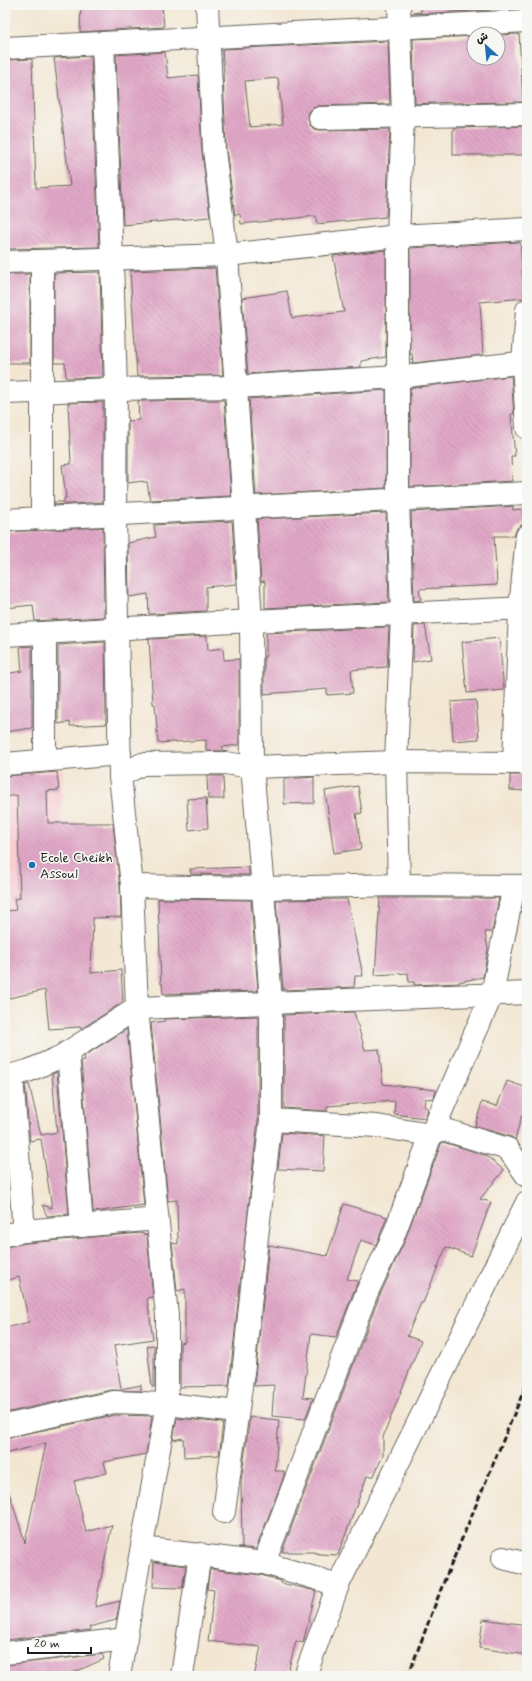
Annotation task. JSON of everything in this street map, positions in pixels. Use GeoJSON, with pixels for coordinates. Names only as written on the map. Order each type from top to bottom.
{"type":"FeatureCollection","features":[{"type":"Feature","properties":{"kind":"street"},"geometry":{"type":"LineString","coordinates":[[207,5],[214,150],[227,255],[252,621],[252,767],[263,888],[271,1003],[271,1120],[244,1365],[224,1512]]}},
{"type":"Feature","properties":{"kind":"street"},"geometry":{"type":"LineString","coordinates":[[399,5],[403,115],[398,236],[398,500],[402,614],[396,762],[399,885]]}},
{"type":"Feature","properties":{"kind":"street"},"geometry":{"type":"LineString","coordinates":[[5,48],[527,21]]}},
{"type":"Feature","properties":{"kind":"street"},"geometry":{"type":"LineString","coordinates":[[103,43],[116,389],[115,516],[120,776],[132,886],[137,1008],[167,1316],[167,1404],[119,1676]]}},
{"type":"Feature","properties":{"kind":"street"},"geometry":{"type":"LineString","coordinates":[[320,118],[403,115],[527,114]]}},
{"type":"Feature","properties":{"kind":"street"},"geometry":{"type":"LineString","coordinates":[[5,262],[227,255],[398,236],[527,229]]}},
{"type":"Feature","properties":{"kind":"street"},"geometry":{"type":"LineString","coordinates":[[42,261],[42,519]]}},
{"type":"Feature","properties":{"kind":"street"},"geometry":{"type":"LineString","coordinates":[[527,310],[525,362],[527,428]]}},
{"type":"Feature","properties":{"kind":"street"},"geometry":{"type":"LineString","coordinates":[[5,393],[235,387],[398,376],[525,362]]}},
{"type":"Feature","properties":{"kind":"street"},"geometry":{"type":"LineString","coordinates":[[5,520],[115,516],[527,493]]}},
{"type":"Feature","properties":{"kind":"street"},"geometry":{"type":"LineString","coordinates":[[120,776],[142,764],[225,763],[252,767],[396,762],[520,763],[527,536]]}},
{"type":"Feature","properties":{"kind":"street"},"geometry":{"type":"LineString","coordinates":[[5,635],[252,621],[524,609]]}},
{"type":"Feature","properties":{"kind":"street"},"geometry":{"type":"LineString","coordinates":[[45,633],[45,760]]}},
{"type":"Feature","properties":{"kind":"street"},"geometry":{"type":"LineString","coordinates":[[5,764],[120,754]]}},
{"type":"Feature","properties":{"kind":"street"},"geometry":{"type":"LineString","coordinates":[[132,886],[263,888],[399,885],[521,886],[492,994],[431,1135],[393,1237],[367,1292],[264,1563]]}},
{"type":"Feature","properties":{"kind":"street"},"geometry":{"type":"LineString","coordinates":[[157,1219],[15,1233],[8,1077],[60,1057],[137,1008],[527,993]]}},
{"type":"Feature","properties":{"kind":"street"},"geometry":{"type":"LineString","coordinates":[[68,1052],[82,1226]]}},
{"type":"Feature","properties":{"kind":"street"},"geometry":{"type":"LineString","coordinates":[[271,1120],[376,1126],[431,1135],[442,1129],[508,1149],[527,1176]]}},
{"type":"Feature","properties":{"kind":"street"},"geometry":{"type":"LineString","coordinates":[[306,1676],[338,1585],[527,1202]]}},
{"type":"Feature","properties":{"kind":"street"},"geometry":{"type":"LineString","coordinates":[[5,1426],[114,1402],[167,1404],[237,1412]]}},
{"type":"Feature","properties":{"kind":"street"},"geometry":{"type":"LineString","coordinates":[[142,1548],[264,1563],[338,1585]]}},
{"type":"Feature","properties":{"kind":"street"},"geometry":{"type":"LineString","coordinates":[[182,1676],[200,1554]]}},
{"type":"Feature","properties":{"kind":"street"},"geometry":{"type":"LineString","coordinates":[[504,1558],[527,1564]]}},
{"type":"Feature","properties":{"kind":"street"},"geometry":{"type":"LineString","coordinates":[[5,1653],[126,1639]]}},
{"type":"Feature","properties":{"kind":"shaded area","name":"Ecole Cheikh Assoul"},"geometry":{"type":"Polygon","coordinates":[[[63,769],[56,955],[5,961],[5,774],[63,769]]]}},
{"type":"Feature","properties":{"kind":"building"},"geometry":{"type":"Polygon","coordinates":[[[81,5],[162,5],[164,27],[80,32],[81,5]]]}},
{"type":"Feature","properties":{"kind":"building"},"geometry":{"type":"Polygon","coordinates":[[[421,5],[491,5],[491,10],[412,14],[421,12],[421,5]]]}},
{"type":"Feature","properties":{"kind":"building"},"geometry":{"type":"Polygon","coordinates":[[[519,34],[523,102],[453,102],[415,104],[413,39],[466,36],[466,66],[506,66],[506,35],[519,34]]]}},
{"type":"Feature","properties":{"kind":"building"},"geometry":{"type":"Polygon","coordinates":[[[388,41],[390,104],[319,106],[313,108],[309,112],[308,118],[310,125],[314,129],[320,130],[390,129],[386,217],[317,224],[316,216],[241,224],[240,214],[235,215],[226,149],[222,49],[388,41]],[[278,78],[245,81],[250,127],[283,124],[278,78]]]}},
{"type":"Feature","properties":{"kind":"building"},"geometry":{"type":"Polygon","coordinates":[[[165,52],[168,78],[198,75],[202,151],[210,217],[123,225],[116,55],[165,52]]]}},
{"type":"Feature","properties":{"kind":"building"},"geometry":{"type":"Polygon","coordinates":[[[91,56],[99,247],[5,249],[5,93],[10,92],[7,60],[32,59],[36,188],[70,186],[54,58],[91,56]]]}},
{"type":"Feature","properties":{"kind":"building"},"geometry":{"type":"Polygon","coordinates":[[[527,126],[527,155],[453,155],[453,128],[527,126]]]}},
{"type":"Feature","properties":{"kind":"building"},"geometry":{"type":"Polygon","coordinates":[[[520,242],[524,298],[480,302],[483,355],[413,363],[412,354],[410,354],[410,248],[520,242]]]}},
{"type":"Feature","properties":{"kind":"building"},"geometry":{"type":"Polygon","coordinates":[[[386,250],[386,357],[361,361],[361,367],[248,374],[242,298],[287,291],[292,318],[344,312],[333,256],[386,250]]]}},
{"type":"Feature","properties":{"kind":"building"},"geometry":{"type":"Polygon","coordinates":[[[215,268],[223,375],[137,376],[130,271],[215,268]]]}},
{"type":"Feature","properties":{"kind":"building"},"geometry":{"type":"Polygon","coordinates":[[[100,272],[103,377],[66,378],[65,363],[54,363],[54,273],[100,272]]]}},
{"type":"Feature","properties":{"kind":"building"},"geometry":{"type":"Polygon","coordinates":[[[5,274],[30,274],[30,363],[5,363],[5,274]]]}},
{"type":"Feature","properties":{"kind":"building"},"geometry":{"type":"Polygon","coordinates":[[[511,376],[514,414],[511,414],[515,456],[511,456],[512,481],[410,487],[410,388],[511,376]]]}},
{"type":"Feature","properties":{"kind":"building"},"geometry":{"type":"Polygon","coordinates":[[[386,390],[386,488],[256,495],[249,399],[386,390]]]}},
{"type":"Feature","properties":{"kind":"building"},"geometry":{"type":"Polygon","coordinates":[[[224,400],[231,496],[150,500],[147,482],[143,481],[128,483],[128,421],[139,420],[138,401],[224,400]]]}},
{"type":"Feature","properties":{"kind":"building"},"geometry":{"type":"Polygon","coordinates":[[[103,402],[103,502],[54,505],[54,502],[64,502],[64,498],[66,498],[62,465],[71,464],[68,403],[103,402]]]}},
{"type":"Feature","properties":{"kind":"building"},"geometry":{"type":"Polygon","coordinates":[[[513,506],[513,510],[522,509],[523,524],[517,528],[514,536],[494,536],[497,585],[419,589],[421,600],[414,601],[411,512],[513,506]]]}},
{"type":"Feature","properties":{"kind":"building"},"geometry":{"type":"Polygon","coordinates":[[[386,513],[389,602],[265,608],[265,581],[261,582],[257,519],[386,513]]]}},
{"type":"Feature","properties":{"kind":"building"},"geometry":{"type":"Polygon","coordinates":[[[232,521],[236,584],[206,587],[206,611],[149,614],[148,594],[129,597],[128,543],[156,537],[154,525],[232,521]]]}},
{"type":"Feature","properties":{"kind":"building"},"geometry":{"type":"Polygon","coordinates":[[[103,527],[104,617],[35,621],[33,605],[5,608],[5,532],[103,527]]]}},
{"type":"Feature","properties":{"kind":"building"},"geometry":{"type":"Polygon","coordinates":[[[425,625],[431,659],[413,662],[414,626],[425,625]]]}},
{"type":"Feature","properties":{"kind":"building"},"geometry":{"type":"Polygon","coordinates":[[[389,627],[387,667],[351,670],[353,693],[327,695],[327,689],[264,694],[264,656],[266,656],[266,633],[389,627]]]}},
{"type":"Feature","properties":{"kind":"building"},"geometry":{"type":"Polygon","coordinates":[[[207,636],[208,650],[223,648],[224,660],[239,659],[239,745],[222,747],[222,751],[206,751],[206,740],[158,743],[155,704],[153,704],[149,639],[207,636]]]}},
{"type":"Feature","properties":{"kind":"building"},"geometry":{"type":"Polygon","coordinates":[[[499,638],[504,690],[467,693],[462,642],[499,638]]]}},
{"type":"Feature","properties":{"kind":"building"},"geometry":{"type":"Polygon","coordinates":[[[105,642],[106,724],[70,726],[70,722],[58,724],[58,645],[105,642]]]}},
{"type":"Feature","properties":{"kind":"building"},"geometry":{"type":"Polygon","coordinates":[[[32,646],[32,728],[5,732],[5,674],[22,671],[20,647],[32,646]]]}},
{"type":"Feature","properties":{"kind":"building"},"geometry":{"type":"Polygon","coordinates":[[[476,700],[479,739],[453,741],[451,702],[476,700]]]}},
{"type":"Feature","properties":{"kind":"building"},"geometry":{"type":"Polygon","coordinates":[[[57,772],[59,790],[47,791],[48,823],[113,823],[120,887],[121,917],[93,918],[91,973],[121,970],[123,1002],[81,1029],[80,1027],[49,1029],[45,990],[5,999],[5,911],[16,910],[14,899],[20,898],[17,795],[5,797],[5,776],[57,772]]]}},
{"type":"Feature","properties":{"kind":"building"},"geometry":{"type":"Polygon","coordinates":[[[510,775],[527,775],[527,791],[510,790],[510,775]]]}},
{"type":"Feature","properties":{"kind":"building"},"geometry":{"type":"Polygon","coordinates":[[[207,776],[223,776],[224,799],[208,799],[207,776]]]}},
{"type":"Feature","properties":{"kind":"building"},"geometry":{"type":"Polygon","coordinates":[[[314,777],[314,803],[284,804],[284,779],[314,777]]]}},
{"type":"Feature","properties":{"kind":"building"},"geometry":{"type":"Polygon","coordinates":[[[358,786],[362,813],[356,814],[361,849],[334,853],[325,791],[358,786]]]}},
{"type":"Feature","properties":{"kind":"building"},"geometry":{"type":"Polygon","coordinates":[[[206,798],[208,828],[189,830],[187,799],[206,798]]]}},
{"type":"Feature","properties":{"kind":"building"},"geometry":{"type":"Polygon","coordinates":[[[249,867],[249,875],[191,874],[190,869],[249,867]]]}},
{"type":"Feature","properties":{"kind":"building"},"geometry":{"type":"Polygon","coordinates":[[[380,898],[499,898],[492,932],[485,932],[488,949],[483,977],[459,983],[414,985],[414,982],[409,982],[408,973],[375,975],[380,898]]]}},
{"type":"Feature","properties":{"kind":"building"},"geometry":{"type":"Polygon","coordinates":[[[158,899],[251,900],[258,991],[163,994],[162,983],[161,984],[158,899]]]}},
{"type":"Feature","properties":{"kind":"building"},"geometry":{"type":"Polygon","coordinates":[[[347,899],[363,976],[355,976],[354,987],[283,990],[276,900],[347,899]]]}},
{"type":"Feature","properties":{"kind":"building"},"geometry":{"type":"Polygon","coordinates":[[[354,1012],[365,1050],[379,1049],[383,1084],[436,1090],[434,1098],[425,1099],[424,1106],[428,1109],[425,1118],[394,1114],[395,1101],[327,1106],[327,1111],[284,1108],[284,1015],[354,1012]]]}},
{"type":"Feature","properties":{"kind":"building"},"geometry":{"type":"Polygon","coordinates":[[[258,1016],[258,1119],[229,1386],[180,1387],[180,1343],[185,1342],[185,1289],[177,1291],[172,1243],[178,1244],[177,1200],[168,1201],[151,1023],[165,1021],[164,1019],[258,1016]]]}},
{"type":"Feature","properties":{"kind":"building"},"geometry":{"type":"Polygon","coordinates":[[[127,1029],[144,1205],[93,1212],[81,1061],[85,1060],[84,1056],[127,1029]]]}},
{"type":"Feature","properties":{"kind":"building"},"geometry":{"type":"Polygon","coordinates":[[[57,1072],[69,1214],[47,1216],[42,1205],[52,1208],[41,1139],[30,1141],[25,1085],[29,1084],[41,1135],[57,1132],[52,1074],[57,1072]]]}},
{"type":"Feature","properties":{"kind":"building"},"geometry":{"type":"Polygon","coordinates":[[[507,1081],[527,1088],[527,1116],[522,1114],[515,1140],[512,1137],[475,1126],[482,1102],[497,1106],[507,1081]]]}},
{"type":"Feature","properties":{"kind":"building"},"geometry":{"type":"Polygon","coordinates":[[[282,1133],[325,1136],[323,1171],[278,1169],[282,1133]]]}},
{"type":"Feature","properties":{"kind":"building"},"geometry":{"type":"Polygon","coordinates":[[[443,1142],[485,1155],[504,1170],[480,1199],[491,1202],[471,1256],[446,1247],[423,1303],[421,1303],[407,1336],[421,1341],[383,1437],[383,1455],[374,1476],[367,1476],[338,1555],[313,1552],[282,1552],[379,1297],[404,1242],[443,1142]]]}},
{"type":"Feature","properties":{"kind":"building"},"geometry":{"type":"Polygon","coordinates":[[[344,1204],[387,1217],[376,1245],[361,1240],[347,1279],[358,1281],[336,1337],[311,1334],[303,1397],[313,1398],[305,1419],[272,1416],[274,1385],[254,1386],[269,1245],[327,1256],[344,1204]]]}},
{"type":"Feature","properties":{"kind":"building"},"geometry":{"type":"Polygon","coordinates":[[[140,1233],[147,1235],[153,1297],[147,1298],[153,1339],[114,1345],[121,1389],[141,1385],[141,1391],[111,1390],[5,1413],[5,1328],[29,1322],[19,1277],[5,1281],[5,1247],[26,1243],[140,1233]]]}},
{"type":"Feature","properties":{"kind":"building"},"geometry":{"type":"Polygon","coordinates":[[[154,1345],[154,1387],[152,1387],[147,1346],[154,1345]]]}},
{"type":"Feature","properties":{"kind":"building"},"geometry":{"type":"Polygon","coordinates":[[[115,1415],[152,1416],[146,1454],[104,1462],[107,1473],[74,1481],[86,1532],[112,1525],[95,1607],[120,1601],[116,1620],[89,1627],[91,1630],[5,1640],[5,1493],[9,1492],[25,1543],[46,1443],[5,1454],[5,1438],[115,1415]]]}},
{"type":"Feature","properties":{"kind":"building"},"geometry":{"type":"Polygon","coordinates":[[[250,1417],[279,1420],[275,1471],[284,1471],[284,1476],[256,1549],[238,1547],[242,1547],[241,1481],[250,1417]]]}},
{"type":"Feature","properties":{"kind":"building"},"geometry":{"type":"Polygon","coordinates":[[[177,1418],[223,1423],[219,1455],[184,1457],[183,1438],[173,1440],[177,1418]]]}},
{"type":"Feature","properties":{"kind":"building"},"geometry":{"type":"Polygon","coordinates":[[[154,1562],[186,1566],[182,1588],[153,1587],[154,1562]]]}},
{"type":"Feature","properties":{"kind":"building"},"geometry":{"type":"Polygon","coordinates":[[[210,1569],[261,1575],[281,1581],[281,1583],[316,1591],[303,1643],[296,1641],[287,1676],[254,1676],[261,1647],[208,1641],[214,1590],[207,1589],[210,1569]]]}},
{"type":"Feature","properties":{"kind":"building"},"geometry":{"type":"Polygon","coordinates":[[[483,1619],[527,1625],[527,1655],[479,1648],[483,1619]]]}},
{"type":"Feature","properties":{"kind":"building"},"geometry":{"type":"Polygon","coordinates":[[[102,1654],[104,1659],[66,1676],[5,1676],[5,1665],[102,1654]]]}},
{"type":"Feature","properties":{"kind":"railway"},"geometry":{"type":"LineString","coordinates":[[408,1676],[443,1584],[527,1383]]}},
{"type":"Feature","properties":{"kind":"place","name":"Ecole Cheikh Assoul"},"geometry":{"type":"Point","coordinates":[32,865]}}]}
